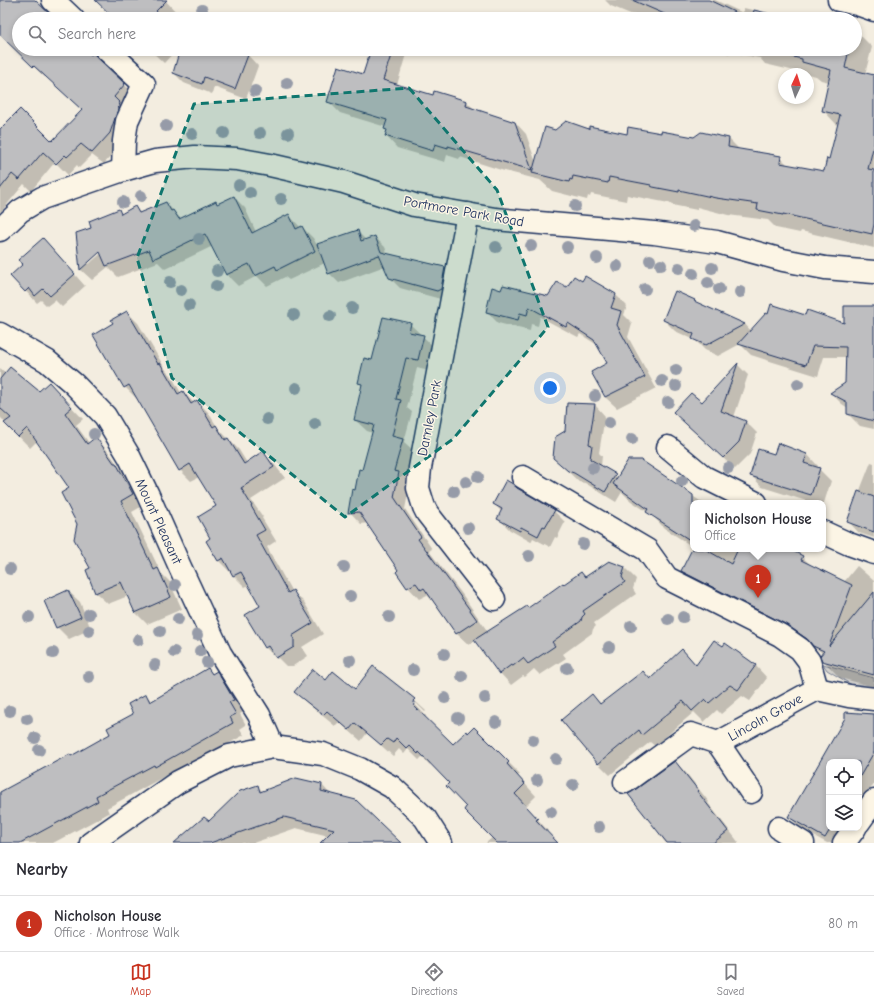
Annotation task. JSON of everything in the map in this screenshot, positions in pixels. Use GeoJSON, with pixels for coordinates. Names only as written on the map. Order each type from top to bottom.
{"type":"FeatureCollection","features":[{"type":"Feature","properties":{"kind":"street"},"geometry":{"type":"LineString","coordinates":[[53,0],[66,12]]}},
{"type":"Feature","properties":{"kind":"street"},"geometry":{"type":"LineString","coordinates":[[839,0],[874,10]]}},
{"type":"Feature","properties":{"kind":"street"},"geometry":{"type":"LineString","coordinates":[[114,56],[144,84],[127,121],[124,141],[123,170]]}},
{"type":"Feature","properties":{"kind":"street","name":"Portmore Park Road"},"geometry":{"type":"LineString","coordinates":[[0,230],[20,211],[42,198],[123,170],[155,161],[195,157],[237,159],[344,182],[414,205],[496,219],[654,233],[717,242],[783,260],[825,268],[874,272]]}},
{"type":"Feature","properties":{"kind":"street","name":"Darnley Park"},"geometry":{"type":"LineString","coordinates":[[468,214],[420,468],[418,488],[424,507],[428,513],[494,600]]}},
{"type":"Feature","properties":{"kind":"street","name":"Mount Pleasant"},"geometry":{"type":"LineString","coordinates":[[0,334],[47,361],[74,384],[105,416],[129,456],[148,495],[220,653],[259,715],[273,746]]}},
{"type":"Feature","properties":{"kind":"street"},"geometry":{"type":"LineString","coordinates":[[668,447],[704,476],[750,500]]}},
{"type":"Feature","properties":{"kind":"street"},"geometry":{"type":"LineString","coordinates":[[523,477],[647,550],[667,578],[780,635],[800,649],[809,661],[817,689]]}},
{"type":"Feature","properties":{"kind":"street"},"geometry":{"type":"LineString","coordinates":[[826,533],[874,553]]}},
{"type":"Feature","properties":{"kind":"street","name":"Lincoln Grove"},"geometry":{"type":"LineString","coordinates":[[625,782],[691,734],[718,743],[817,689],[849,696],[874,699]]}},
{"type":"Feature","properties":{"kind":"street"},"geometry":{"type":"LineString","coordinates":[[718,743],[751,792]]}},
{"type":"Feature","properties":{"kind":"street"},"geometry":{"type":"LineString","coordinates":[[91,843],[178,782],[229,756],[273,746],[323,754],[360,769],[392,788],[424,818],[441,843]]}},
{"type":"Feature","properties":{"kind":"street"},"geometry":{"type":"LineString","coordinates":[[862,818],[874,801]]}},
{"type":"Feature","properties":{"kind":"street"},"geometry":{"type":"LineString","coordinates":[[779,828],[803,843]]}},
{"type":"Feature","properties":{"kind":"street"},"geometry":{"type":"LineString","coordinates":[[844,843],[853,831]]}},
{"type":"Feature","properties":{"kind":"highlighted area"},"geometry":{"type":"Polygon","coordinates":[[[409,88],[497,190],[548,327],[453,439],[345,517],[172,378],[137,258],[194,104],[409,88]]]}},
{"type":"Feature","properties":{"kind":"shaded area"},"geometry":{"type":"Polygon","coordinates":[[[823,664],[874,678],[874,691],[852,685],[827,670],[823,664]]]}},
{"type":"Feature","properties":{"kind":"building"},"geometry":{"type":"Polygon","coordinates":[[[0,0],[35,0],[48,12],[12,12],[12,47],[0,35],[0,0]]]}},
{"type":"Feature","properties":{"kind":"building"},"geometry":{"type":"Polygon","coordinates":[[[95,0],[167,0],[156,11],[157,12],[108,12],[95,0]]]}},
{"type":"Feature","properties":{"kind":"building"},"geometry":{"type":"Polygon","coordinates":[[[632,0],[709,0],[734,12],[660,12],[632,0]]]}},
{"type":"Feature","properties":{"kind":"building"},"geometry":{"type":"Polygon","coordinates":[[[22,56],[96,56],[125,84],[114,97],[120,103],[110,133],[92,153],[81,144],[67,157],[65,155],[56,164],[43,152],[19,180],[12,174],[0,189],[0,129],[20,109],[52,141],[82,110],[34,66],[33,67],[22,56]]]}},
{"type":"Feature","properties":{"kind":"building"},"geometry":{"type":"Polygon","coordinates":[[[178,56],[248,56],[235,89],[204,77],[202,84],[173,73],[178,56]]]}},
{"type":"Feature","properties":{"kind":"building"},"geometry":{"type":"Polygon","coordinates":[[[369,56],[391,56],[383,80],[433,95],[434,91],[467,101],[466,106],[515,122],[532,170],[448,146],[448,148],[435,144],[433,151],[385,136],[387,130],[384,129],[387,120],[327,102],[338,66],[363,74],[369,56]]]}},
{"type":"Feature","properties":{"kind":"building"},"geometry":{"type":"Polygon","coordinates":[[[789,56],[848,56],[845,68],[874,75],[874,144],[868,169],[874,170],[874,224],[872,234],[783,214],[757,210],[758,204],[716,198],[679,190],[679,192],[609,177],[608,183],[573,176],[572,180],[570,179],[569,182],[532,173],[545,127],[555,130],[566,121],[589,129],[589,126],[627,134],[628,127],[694,137],[701,132],[729,138],[728,147],[781,156],[780,163],[824,171],[827,158],[829,159],[840,115],[822,111],[831,70],[802,62],[802,59],[789,56]]]}},
{"type":"Feature","properties":{"kind":"building"},"geometry":{"type":"Polygon","coordinates":[[[234,196],[252,233],[289,214],[296,229],[302,226],[315,251],[277,270],[275,266],[255,276],[249,264],[226,275],[205,234],[153,259],[149,250],[106,266],[100,252],[80,270],[76,233],[91,228],[89,221],[119,209],[121,214],[135,206],[139,213],[166,202],[171,211],[173,210],[179,219],[216,201],[217,204],[234,196]]]}},
{"type":"Feature","properties":{"kind":"building"},"geometry":{"type":"Polygon","coordinates":[[[358,230],[361,241],[375,236],[381,252],[445,267],[441,289],[437,291],[389,278],[379,255],[328,274],[317,244],[358,230]]]}},
{"type":"Feature","properties":{"kind":"building"},"geometry":{"type":"Polygon","coordinates":[[[43,238],[75,274],[50,296],[43,289],[35,296],[29,288],[25,292],[10,276],[23,264],[18,260],[43,238]]]}},
{"type":"Feature","properties":{"kind":"building"},"geometry":{"type":"Polygon","coordinates":[[[574,276],[582,281],[585,276],[616,294],[611,308],[621,311],[617,325],[645,377],[605,397],[591,372],[607,363],[594,340],[568,323],[566,327],[529,307],[527,315],[520,313],[518,320],[486,312],[492,287],[501,290],[503,285],[548,296],[557,282],[567,287],[574,276]]]}},
{"type":"Feature","properties":{"kind":"building"},"geometry":{"type":"Polygon","coordinates":[[[675,291],[745,324],[706,345],[692,339],[694,334],[663,320],[675,291]]]}},
{"type":"Feature","properties":{"kind":"building"},"geometry":{"type":"Polygon","coordinates":[[[771,304],[805,315],[807,310],[844,323],[844,306],[874,306],[874,421],[847,414],[847,402],[830,393],[845,383],[846,347],[813,346],[806,365],[738,344],[766,313],[768,314],[771,304]]]}},
{"type":"Feature","properties":{"kind":"building"},"geometry":{"type":"Polygon","coordinates":[[[127,311],[158,364],[160,363],[178,394],[183,391],[191,404],[197,400],[213,427],[216,425],[225,440],[228,438],[244,464],[263,451],[274,467],[241,488],[265,530],[256,535],[288,593],[293,590],[313,623],[292,636],[294,639],[294,647],[276,658],[268,646],[265,648],[245,615],[260,606],[241,572],[233,576],[223,558],[218,561],[206,541],[210,538],[198,517],[216,506],[190,464],[179,471],[129,385],[124,388],[93,335],[113,323],[111,320],[127,311]]]}},
{"type":"Feature","properties":{"kind":"building"},"geometry":{"type":"Polygon","coordinates":[[[383,317],[411,323],[409,332],[424,335],[418,360],[406,358],[396,399],[401,400],[392,436],[403,439],[394,471],[399,472],[394,497],[421,537],[418,539],[477,620],[456,634],[424,588],[421,590],[416,583],[407,588],[396,572],[398,570],[359,512],[348,513],[352,489],[355,490],[359,469],[362,470],[374,425],[354,420],[362,384],[358,383],[364,358],[372,360],[383,317]]]}},
{"type":"Feature","properties":{"kind":"building"},"geometry":{"type":"Polygon","coordinates":[[[738,363],[721,411],[746,421],[739,442],[723,458],[673,412],[691,393],[702,402],[738,363]]]}},
{"type":"Feature","properties":{"kind":"building"},"geometry":{"type":"Polygon","coordinates":[[[10,367],[39,391],[49,382],[72,407],[65,413],[87,444],[96,437],[114,463],[116,463],[133,494],[121,501],[154,570],[158,568],[171,597],[135,613],[121,582],[95,593],[86,570],[90,568],[74,539],[77,524],[61,493],[69,488],[27,428],[18,437],[4,423],[11,418],[0,408],[0,379],[10,367]]]}},
{"type":"Feature","properties":{"kind":"building"},"geometry":{"type":"Polygon","coordinates":[[[567,403],[595,404],[589,444],[592,445],[590,459],[616,474],[605,492],[574,473],[568,471],[553,458],[555,437],[565,431],[567,403]]]}},
{"type":"Feature","properties":{"kind":"building"},"geometry":{"type":"Polygon","coordinates":[[[778,443],[807,454],[804,463],[820,468],[811,495],[750,476],[758,449],[774,454],[778,443]]]}},
{"type":"Feature","properties":{"kind":"building"},"geometry":{"type":"Polygon","coordinates":[[[628,460],[641,460],[693,495],[693,500],[690,500],[690,540],[646,512],[648,509],[613,484],[628,460]]]}},
{"type":"Feature","properties":{"kind":"building"},"geometry":{"type":"Polygon","coordinates":[[[506,480],[555,510],[545,527],[543,526],[538,536],[521,527],[520,531],[497,519],[502,509],[493,504],[506,480]]]}},
{"type":"Feature","properties":{"kind":"building"},"geometry":{"type":"Polygon","coordinates":[[[858,491],[874,497],[874,532],[847,522],[858,491]]]}},
{"type":"Feature","properties":{"kind":"building"},"geometry":{"type":"Polygon","coordinates":[[[690,552],[710,552],[731,564],[737,552],[795,552],[803,556],[801,560],[852,585],[829,646],[874,592],[874,675],[822,661],[820,656],[824,651],[813,646],[807,639],[787,625],[681,571],[690,552]]]}},
{"type":"Feature","properties":{"kind":"building"},"geometry":{"type":"Polygon","coordinates":[[[609,561],[625,567],[622,577],[625,582],[583,611],[585,614],[581,621],[552,642],[555,646],[528,664],[523,658],[499,674],[474,640],[527,606],[528,608],[581,572],[585,577],[609,561]]]}},
{"type":"Feature","properties":{"kind":"building"},"geometry":{"type":"Polygon","coordinates":[[[68,590],[81,617],[56,628],[44,601],[68,590]]]}},
{"type":"Feature","properties":{"kind":"building"},"geometry":{"type":"Polygon","coordinates":[[[714,640],[723,646],[725,643],[756,665],[738,690],[730,685],[709,703],[705,699],[692,711],[683,701],[642,735],[639,730],[598,764],[561,720],[592,694],[600,704],[643,671],[650,679],[682,649],[696,665],[714,640]]]}},
{"type":"Feature","properties":{"kind":"building"},"geometry":{"type":"Polygon","coordinates":[[[373,666],[415,699],[413,701],[415,704],[414,706],[453,744],[467,731],[468,733],[474,727],[509,762],[507,764],[525,784],[515,794],[538,819],[536,820],[558,843],[497,843],[464,810],[466,807],[446,786],[449,783],[419,752],[418,754],[410,746],[407,749],[396,738],[393,743],[387,739],[381,745],[355,723],[349,730],[327,711],[323,715],[294,692],[313,669],[326,680],[333,671],[355,689],[373,666]]]}},
{"type":"Feature","properties":{"kind":"building"},"geometry":{"type":"Polygon","coordinates":[[[208,668],[212,674],[217,671],[234,700],[229,702],[236,714],[230,717],[233,723],[155,767],[154,765],[96,796],[98,801],[20,843],[0,843],[0,792],[70,754],[71,756],[110,734],[107,728],[133,714],[128,704],[146,694],[150,702],[208,668]]]}},
{"type":"Feature","properties":{"kind":"building"},"geometry":{"type":"Polygon","coordinates":[[[845,712],[874,714],[874,752],[862,773],[862,759],[826,759],[826,831],[829,831],[825,838],[788,817],[845,718],[845,712]]]}},
{"type":"Feature","properties":{"kind":"building"},"geometry":{"type":"Polygon","coordinates":[[[675,761],[728,831],[713,843],[667,843],[628,794],[675,761]]]}},
{"type":"Feature","properties":{"kind":"building"},"geometry":{"type":"Polygon","coordinates":[[[296,778],[322,784],[321,791],[356,800],[401,843],[320,843],[334,829],[284,817],[210,843],[174,843],[204,817],[209,821],[240,791],[258,785],[260,792],[296,778]]]}},
{"type":"Feature","properties":{"kind":"place","name":"Nicholson House"},"geometry":{"type":"Point","coordinates":[758,598]}}]}
